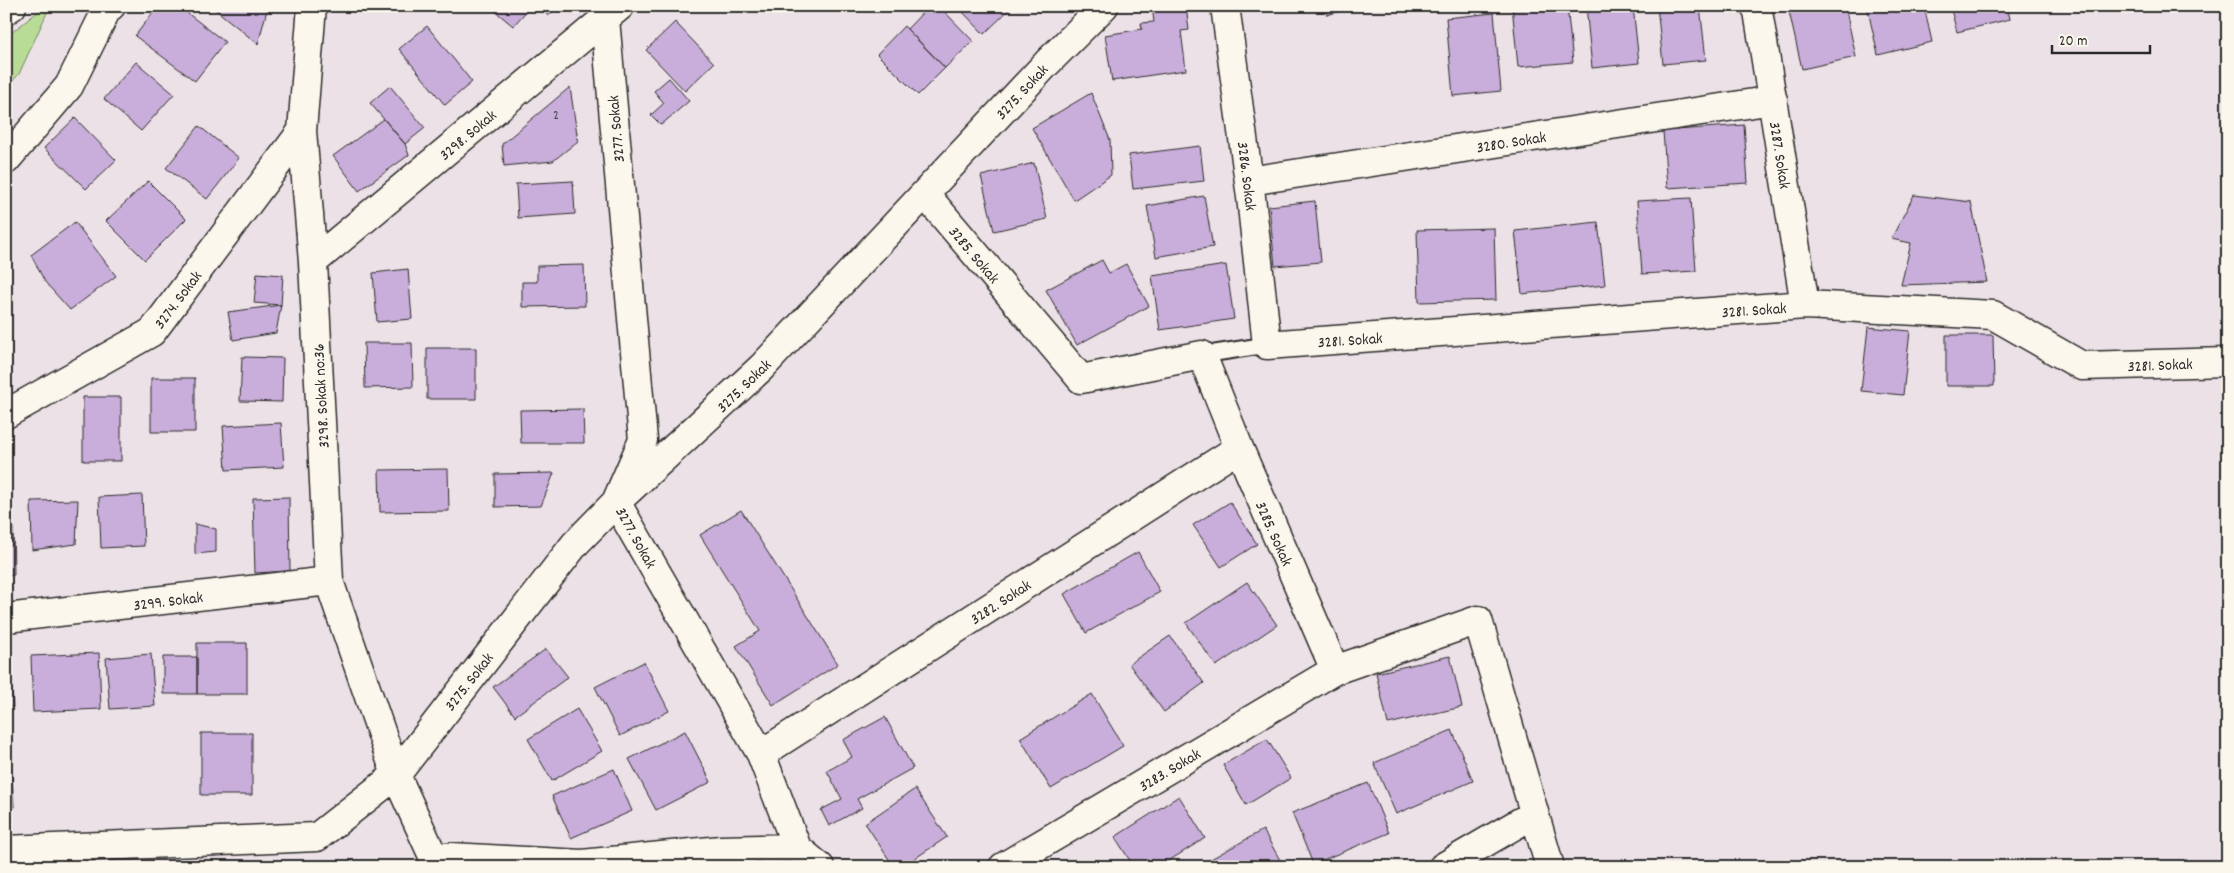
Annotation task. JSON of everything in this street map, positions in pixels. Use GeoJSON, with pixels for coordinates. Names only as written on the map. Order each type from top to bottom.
{"type":"FeatureCollection","features":[{"type":"Feature","properties":{"kind":"main road"},"geometry":{"type":"LineString","coordinates":[[6,10],[12,6]]}},
{"type":"Feature","properties":{"kind":"main road"},"geometry":{"type":"LineString","coordinates":[[6,160],[69,86],[107,9],[111,6]]}},
{"type":"Feature","properties":{"kind":"main road","name":"3298. Sokak no:36"},"geometry":{"type":"LineString","coordinates":[[312,6],[302,131],[313,262],[329,581],[396,775],[433,856],[582,864],[721,850],[733,859]]}},
{"type":"Feature","properties":{"kind":"main road","name":"3275. Sokak"},"geometry":{"type":"LineString","coordinates":[[6,850],[317,837],[396,775],[575,544],[616,502],[762,367],[1104,6]]}},
{"type":"Feature","properties":{"kind":"main road","name":"3286. Sokak"},"geometry":{"type":"LineString","coordinates":[[1225,6],[1249,181],[1267,345]]}},
{"type":"Feature","properties":{"kind":"main road","name":"3287. Sokak"},"geometry":{"type":"LineString","coordinates":[[1755,6],[1758,11],[1806,305]]}},
{"type":"Feature","properties":{"kind":"main road","name":"3298. Sokak"},"geometry":{"type":"LineString","coordinates":[[313,262],[613,13]]}},
{"type":"Feature","properties":{"kind":"main road","name":"3277. Sokak"},"geometry":{"type":"LineString","coordinates":[[613,13],[643,440],[616,502],[761,754],[797,848],[820,867]]}},
{"type":"Feature","properties":{"kind":"main road","name":"3280. Sokak"},"geometry":{"type":"LineString","coordinates":[[1249,181],[1772,100]]}},
{"type":"Feature","properties":{"kind":"main road","name":"3274. Sokak"},"geometry":{"type":"LineString","coordinates":[[6,414],[152,332],[302,131]]}},
{"type":"Feature","properties":{"kind":"main road","name":"3285. Sokak"},"geometry":{"type":"LineString","coordinates":[[924,194],[1081,379],[1202,355],[1239,448],[1335,670]]}},
{"type":"Feature","properties":{"kind":"main road","name":"3281. Sokak"},"geometry":{"type":"LineString","coordinates":[[1267,345],[1806,305],[1993,315],[2082,366],[2228,362]]}},
{"type":"Feature","properties":{"kind":"main road","name":"3282. Sokak"},"geometry":{"type":"LineString","coordinates":[[761,754],[1239,448]]}},
{"type":"Feature","properties":{"kind":"main road","name":"3299. Sokak"},"geometry":{"type":"LineString","coordinates":[[6,618],[329,581]]}},
{"type":"Feature","properties":{"kind":"main road"},"geometry":{"type":"LineString","coordinates":[[1335,670],[1478,620],[1550,867]]}},
{"type":"Feature","properties":{"kind":"main road","name":"3283. Sokak"},"geometry":{"type":"LineString","coordinates":[[1003,867],[1335,670]]}},
{"type":"Feature","properties":{"kind":"main road"},"geometry":{"type":"LineString","coordinates":[[1443,867],[1534,814]]}},
{"type":"Feature","properties":{"kind":"main road"},"geometry":{"type":"LineString","coordinates":[[733,859],[797,848]]}},
{"type":"Feature","properties":{"kind":"lane"},"geometry":{"type":"LineString","coordinates":[[1202,355],[1267,345]]}},
{"type":"Feature","properties":{"kind":"green space"},"geometry":{"type":"Polygon","coordinates":[[[45,6],[50,6],[19,74],[6,88],[6,37],[45,6]]]}},
{"type":"Feature","properties":{"kind":"building"},"geometry":{"type":"Polygon","coordinates":[[[158,6],[178,6],[225,42],[195,81],[135,36],[158,6]]]}},
{"type":"Feature","properties":{"kind":"building"},"geometry":{"type":"Polygon","coordinates":[[[211,6],[268,6],[258,44],[211,6]]]}},
{"type":"Feature","properties":{"kind":"building"},"geometry":{"type":"Polygon","coordinates":[[[489,6],[531,6],[513,26],[489,6]]]}},
{"type":"Feature","properties":{"kind":"building"},"geometry":{"type":"Polygon","coordinates":[[[540,6],[559,6],[548,16],[540,6]]]}},
{"type":"Feature","properties":{"kind":"building"},"geometry":{"type":"Polygon","coordinates":[[[929,6],[939,6],[973,41],[945,68],[907,29],[929,6]]]}},
{"type":"Feature","properties":{"kind":"building"},"geometry":{"type":"Polygon","coordinates":[[[957,6],[1013,6],[984,34],[957,6]]]}},
{"type":"Feature","properties":{"kind":"building"},"geometry":{"type":"Polygon","coordinates":[[[1152,6],[1186,6],[1189,30],[1181,31],[1186,70],[1112,81],[1105,35],[1142,29],[1141,23],[1154,22],[1152,6]]]}},
{"type":"Feature","properties":{"kind":"building"},"geometry":{"type":"Polygon","coordinates":[[[1324,6],[1357,6],[1327,15],[1324,6]]]}},
{"type":"Feature","properties":{"kind":"building"},"geometry":{"type":"Polygon","coordinates":[[[1512,6],[1567,6],[1573,62],[1518,67],[1512,6]]]}},
{"type":"Feature","properties":{"kind":"building"},"geometry":{"type":"Polygon","coordinates":[[[1586,6],[1633,6],[1639,63],[1592,68],[1586,6]]]}},
{"type":"Feature","properties":{"kind":"building"},"geometry":{"type":"Polygon","coordinates":[[[1657,6],[1700,6],[1706,60],[1663,64],[1657,6]]]}},
{"type":"Feature","properties":{"kind":"building"},"geometry":{"type":"Polygon","coordinates":[[[1845,6],[1856,57],[1802,69],[1788,7],[1845,6]]]}},
{"type":"Feature","properties":{"kind":"building"},"geometry":{"type":"Polygon","coordinates":[[[1867,6],[1924,6],[1932,42],[1878,55],[1867,6]]]}},
{"type":"Feature","properties":{"kind":"building"},"geometry":{"type":"Polygon","coordinates":[[[1950,6],[2007,6],[2010,19],[1957,32],[1950,6]]]}},
{"type":"Feature","properties":{"kind":"building"},"geometry":{"type":"Polygon","coordinates":[[[1494,13],[1501,91],[1453,96],[1446,18],[1494,13]]]}},
{"type":"Feature","properties":{"kind":"building"},"geometry":{"type":"Polygon","coordinates":[[[675,22],[714,63],[685,91],[646,50],[675,22]]]}},
{"type":"Feature","properties":{"kind":"building"},"geometry":{"type":"Polygon","coordinates":[[[427,26],[472,82],[445,105],[399,49],[427,26]]]}},
{"type":"Feature","properties":{"kind":"building"},"geometry":{"type":"Polygon","coordinates":[[[904,26],[945,68],[918,95],[877,54],[904,26]]]}},
{"type":"Feature","properties":{"kind":"building"},"geometry":{"type":"Polygon","coordinates":[[[136,62],[174,94],[141,131],[104,99],[136,62]]]}},
{"type":"Feature","properties":{"kind":"building"},"geometry":{"type":"Polygon","coordinates":[[[669,78],[689,101],[661,125],[651,115],[664,103],[654,91],[669,78]]]}},
{"type":"Feature","properties":{"kind":"building"},"geometry":{"type":"Polygon","coordinates":[[[390,86],[425,128],[405,144],[370,103],[390,86]]]}},
{"type":"Feature","properties":{"kind":"building"},"geometry":{"type":"Polygon","coordinates":[[[570,87],[578,141],[553,161],[504,166],[502,144],[570,87]]]}},
{"type":"Feature","properties":{"kind":"building"},"geometry":{"type":"Polygon","coordinates":[[[1091,93],[1110,140],[1111,175],[1074,200],[1032,128],[1091,93]]]}},
{"type":"Feature","properties":{"kind":"building"},"geometry":{"type":"Polygon","coordinates":[[[75,118],[116,160],[86,189],[44,148],[75,118]]]}},
{"type":"Feature","properties":{"kind":"building"},"geometry":{"type":"Polygon","coordinates":[[[384,119],[405,144],[409,155],[359,191],[333,156],[384,119]]]}},
{"type":"Feature","properties":{"kind":"building"},"geometry":{"type":"Polygon","coordinates":[[[1744,125],[1748,183],[1667,188],[1663,131],[1744,125]]]}},
{"type":"Feature","properties":{"kind":"building"},"geometry":{"type":"Polygon","coordinates":[[[199,126],[239,158],[207,199],[166,168],[199,126]]]}},
{"type":"Feature","properties":{"kind":"building"},"geometry":{"type":"Polygon","coordinates":[[[1200,146],[1204,181],[1133,189],[1129,155],[1200,146]]]}},
{"type":"Feature","properties":{"kind":"building"},"geometry":{"type":"Polygon","coordinates":[[[1034,163],[1047,219],[994,231],[981,176],[1034,163]]]}},
{"type":"Feature","properties":{"kind":"building"},"geometry":{"type":"Polygon","coordinates":[[[148,181],[186,219],[145,260],[106,221],[148,181]]]}},
{"type":"Feature","properties":{"kind":"building"},"geometry":{"type":"Polygon","coordinates":[[[573,181],[575,214],[518,218],[516,184],[573,181]]]}},
{"type":"Feature","properties":{"kind":"building"},"geometry":{"type":"Polygon","coordinates":[[[1914,195],[1971,202],[1987,282],[1901,285],[1911,243],[1891,239],[1914,195]]]}},
{"type":"Feature","properties":{"kind":"building"},"geometry":{"type":"Polygon","coordinates":[[[1204,196],[1213,247],[1156,257],[1147,206],[1204,196]]]}},
{"type":"Feature","properties":{"kind":"building"},"geometry":{"type":"Polygon","coordinates":[[[1691,198],[1696,271],[1642,274],[1637,201],[1691,198]]]}},
{"type":"Feature","properties":{"kind":"building"},"geometry":{"type":"Polygon","coordinates":[[[1315,201],[1321,262],[1275,266],[1269,206],[1315,201]]]}},
{"type":"Feature","properties":{"kind":"building"},"geometry":{"type":"Polygon","coordinates":[[[75,222],[116,276],[70,310],[45,282],[31,255],[75,222]]]}},
{"type":"Feature","properties":{"kind":"building"},"geometry":{"type":"Polygon","coordinates":[[[1598,222],[1605,285],[1522,294],[1515,231],[1598,222]]]}},
{"type":"Feature","properties":{"kind":"building"},"geometry":{"type":"Polygon","coordinates":[[[1494,228],[1496,300],[1419,302],[1417,230],[1494,228]]]}},
{"type":"Feature","properties":{"kind":"building"},"geometry":{"type":"Polygon","coordinates":[[[1102,260],[1109,273],[1126,264],[1149,306],[1077,345],[1046,290],[1102,260]]]}},
{"type":"Feature","properties":{"kind":"building"},"geometry":{"type":"Polygon","coordinates":[[[584,265],[585,306],[522,307],[522,282],[537,282],[537,266],[584,265]]]}},
{"type":"Feature","properties":{"kind":"building"},"geometry":{"type":"Polygon","coordinates":[[[1226,265],[1234,319],[1160,330],[1152,276],[1226,265]]]}},
{"type":"Feature","properties":{"kind":"building"},"geometry":{"type":"Polygon","coordinates":[[[408,269],[412,319],[377,322],[373,273],[408,269]]]}},
{"type":"Feature","properties":{"kind":"building"},"geometry":{"type":"Polygon","coordinates":[[[257,273],[283,275],[281,305],[254,303],[257,273]]]}},
{"type":"Feature","properties":{"kind":"building"},"geometry":{"type":"Polygon","coordinates":[[[281,305],[276,333],[233,340],[228,312],[281,305]]]}},
{"type":"Feature","properties":{"kind":"building"},"geometry":{"type":"Polygon","coordinates":[[[6,326],[11,338],[6,340],[6,326]]]}},
{"type":"Feature","properties":{"kind":"building"},"geometry":{"type":"Polygon","coordinates":[[[1868,327],[1910,331],[1903,395],[1861,391],[1868,327]]]}},
{"type":"Feature","properties":{"kind":"building"},"geometry":{"type":"Polygon","coordinates":[[[1946,335],[1993,335],[1994,386],[1946,386],[1946,335]]]}},
{"type":"Feature","properties":{"kind":"building"},"geometry":{"type":"Polygon","coordinates":[[[364,343],[412,343],[413,387],[365,388],[364,343]]]}},
{"type":"Feature","properties":{"kind":"building"},"geometry":{"type":"Polygon","coordinates":[[[427,348],[476,348],[476,399],[427,399],[427,348]]]}},
{"type":"Feature","properties":{"kind":"building"},"geometry":{"type":"Polygon","coordinates":[[[242,357],[283,358],[282,402],[240,401],[242,357]]]}},
{"type":"Feature","properties":{"kind":"building"},"geometry":{"type":"Polygon","coordinates":[[[151,378],[195,378],[195,432],[151,432],[151,378]]]}},
{"type":"Feature","properties":{"kind":"building"},"geometry":{"type":"Polygon","coordinates":[[[83,397],[121,397],[121,461],[83,461],[83,397]]]}},
{"type":"Feature","properties":{"kind":"building"},"geometry":{"type":"Polygon","coordinates":[[[583,409],[584,443],[521,443],[520,410],[583,409]]]}},
{"type":"Feature","properties":{"kind":"building"},"geometry":{"type":"Polygon","coordinates":[[[281,423],[284,467],[226,470],[223,426],[281,423]]]}},
{"type":"Feature","properties":{"kind":"building"},"geometry":{"type":"Polygon","coordinates":[[[448,469],[449,511],[380,512],[379,470],[448,469]]]}},
{"type":"Feature","properties":{"kind":"building"},"geometry":{"type":"Polygon","coordinates":[[[554,473],[541,506],[495,507],[495,474],[554,473]]]}},
{"type":"Feature","properties":{"kind":"building"},"geometry":{"type":"Polygon","coordinates":[[[142,495],[144,546],[101,548],[99,497],[142,495]]]}},
{"type":"Feature","properties":{"kind":"building"},"geometry":{"type":"Polygon","coordinates":[[[289,497],[290,571],[255,573],[253,498],[289,497]]]}},
{"type":"Feature","properties":{"kind":"building"},"geometry":{"type":"Polygon","coordinates":[[[78,500],[76,544],[32,550],[31,501],[78,500]]]}},
{"type":"Feature","properties":{"kind":"building"},"geometry":{"type":"Polygon","coordinates":[[[1230,502],[1257,544],[1221,567],[1193,525],[1230,502]]]}},
{"type":"Feature","properties":{"kind":"building"},"geometry":{"type":"Polygon","coordinates":[[[741,510],[838,664],[773,705],[736,646],[760,631],[700,535],[741,510]]]}},
{"type":"Feature","properties":{"kind":"building"},"geometry":{"type":"Polygon","coordinates":[[[195,524],[216,529],[216,552],[195,554],[195,524]]]}},
{"type":"Feature","properties":{"kind":"building"},"geometry":{"type":"Polygon","coordinates":[[[6,526],[13,526],[14,575],[6,576],[6,526]]]}},
{"type":"Feature","properties":{"kind":"building"},"geometry":{"type":"Polygon","coordinates":[[[1138,552],[1160,592],[1086,633],[1064,594],[1138,552]]]}},
{"type":"Feature","properties":{"kind":"building"},"geometry":{"type":"Polygon","coordinates":[[[1247,582],[1277,625],[1216,666],[1186,623],[1247,582]]]}},
{"type":"Feature","properties":{"kind":"building"},"geometry":{"type":"Polygon","coordinates":[[[1170,636],[1204,683],[1164,712],[1129,664],[1170,636]]]}},
{"type":"Feature","properties":{"kind":"building"},"geometry":{"type":"Polygon","coordinates":[[[197,643],[247,643],[247,694],[197,694],[197,643]]]}},
{"type":"Feature","properties":{"kind":"building"},"geometry":{"type":"Polygon","coordinates":[[[546,649],[568,677],[515,716],[493,687],[546,649]]]}},
{"type":"Feature","properties":{"kind":"building"},"geometry":{"type":"Polygon","coordinates":[[[99,653],[101,709],[33,712],[31,656],[99,653]]]}},
{"type":"Feature","properties":{"kind":"building"},"geometry":{"type":"Polygon","coordinates":[[[151,654],[155,706],[110,709],[106,658],[151,654]]]}},
{"type":"Feature","properties":{"kind":"building"},"geometry":{"type":"Polygon","coordinates":[[[1450,656],[1462,707],[1388,724],[1376,673],[1450,656]]]}},
{"type":"Feature","properties":{"kind":"building"},"geometry":{"type":"Polygon","coordinates":[[[163,657],[197,657],[197,694],[163,694],[163,657]]]}},
{"type":"Feature","properties":{"kind":"building"},"geometry":{"type":"Polygon","coordinates":[[[6,659],[9,659],[13,707],[6,707],[6,659]]]}},
{"type":"Feature","properties":{"kind":"building"},"geometry":{"type":"Polygon","coordinates":[[[644,662],[669,711],[620,736],[595,687],[644,662]]]}},
{"type":"Feature","properties":{"kind":"building"},"geometry":{"type":"Polygon","coordinates":[[[1092,694],[1123,746],[1051,789],[1020,738],[1092,694]]]}},
{"type":"Feature","properties":{"kind":"building"},"geometry":{"type":"Polygon","coordinates":[[[577,709],[602,751],[552,781],[528,739],[577,709]]]}},
{"type":"Feature","properties":{"kind":"building"},"geometry":{"type":"Polygon","coordinates":[[[885,717],[913,768],[857,799],[862,808],[829,826],[821,810],[842,799],[827,771],[852,757],[843,740],[885,717]]]}},
{"type":"Feature","properties":{"kind":"building"},"geometry":{"type":"Polygon","coordinates":[[[1452,730],[1473,781],[1396,814],[1374,763],[1452,730]]]}},
{"type":"Feature","properties":{"kind":"building"},"geometry":{"type":"Polygon","coordinates":[[[685,731],[711,782],[656,810],[629,759],[685,731]]]}},
{"type":"Feature","properties":{"kind":"building"},"geometry":{"type":"Polygon","coordinates":[[[201,733],[252,733],[252,795],[201,795],[201,733]]]}},
{"type":"Feature","properties":{"kind":"building"},"geometry":{"type":"Polygon","coordinates":[[[6,738],[9,738],[14,807],[6,807],[6,738]]]}},
{"type":"Feature","properties":{"kind":"building"},"geometry":{"type":"Polygon","coordinates":[[[1267,739],[1291,778],[1246,805],[1223,765],[1267,739]]]}},
{"type":"Feature","properties":{"kind":"building"},"geometry":{"type":"Polygon","coordinates":[[[614,769],[632,811],[571,838],[552,796],[614,769]]]}},
{"type":"Feature","properties":{"kind":"building"},"geometry":{"type":"Polygon","coordinates":[[[1368,783],[1389,833],[1313,864],[1292,813],[1368,783]]]}},
{"type":"Feature","properties":{"kind":"building"},"geometry":{"type":"Polygon","coordinates":[[[915,789],[947,837],[902,867],[894,867],[865,823],[915,789]]]}},
{"type":"Feature","properties":{"kind":"building"},"geometry":{"type":"Polygon","coordinates":[[[1179,796],[1205,838],[1159,867],[1134,867],[1115,837],[1179,796]]]}},
{"type":"Feature","properties":{"kind":"building"},"geometry":{"type":"Polygon","coordinates":[[[1263,830],[1284,867],[1200,867],[1200,865],[1263,830]]]}}]}
